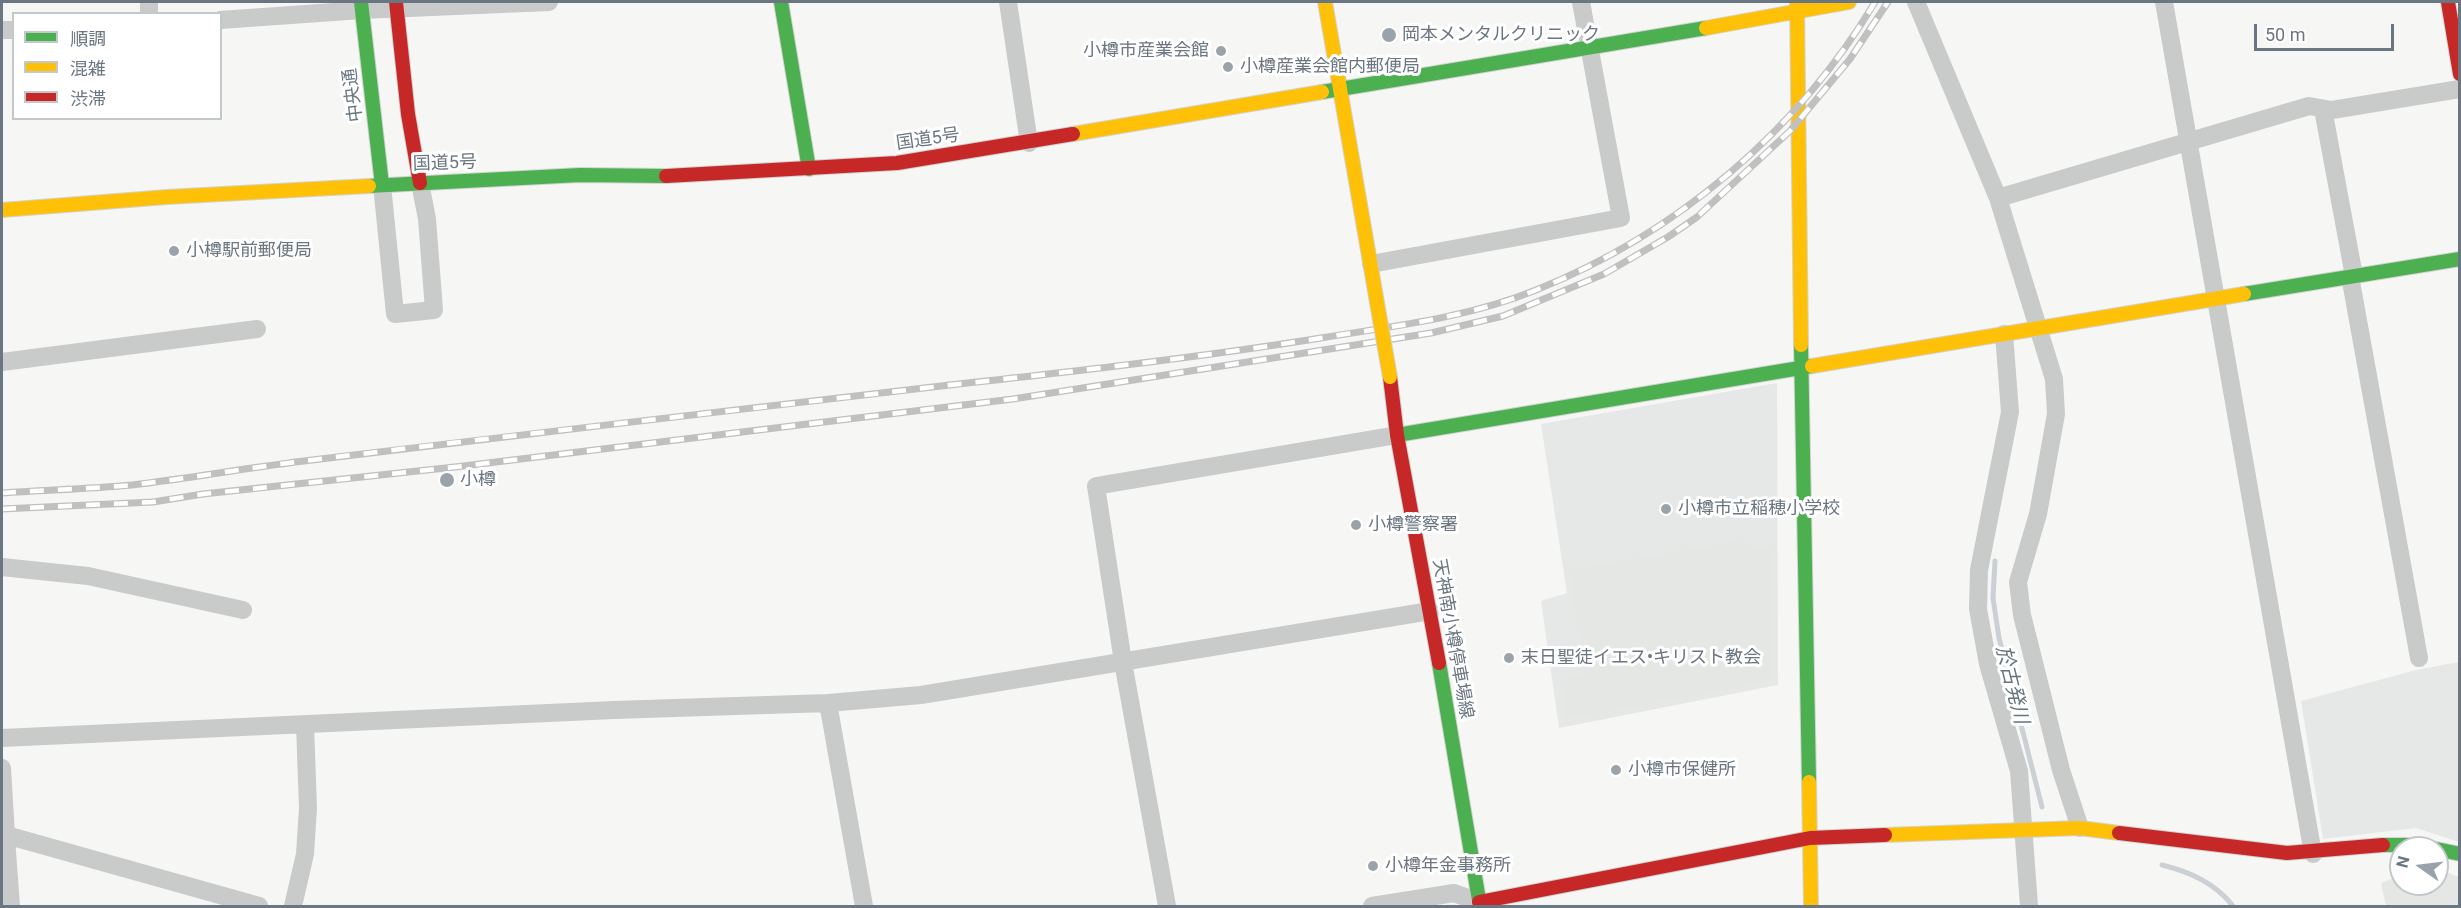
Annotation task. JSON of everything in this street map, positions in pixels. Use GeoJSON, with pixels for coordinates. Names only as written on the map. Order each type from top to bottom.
{"type":"FeatureCollection","features":[{"type":"Feature","properties":{"kind":"main road"},"geometry":{"type":"LineString","coordinates":[[781,2],[809,169]]}},
{"type":"Feature","properties":{"kind":"main road"},"geometry":{"type":"LineString","coordinates":[[1324,2],[1371,264]]}},
{"type":"Feature","properties":{"kind":"main road","name":"国道5号"},"geometry":{"type":"LineString","coordinates":[[2,210],[178,196],[420,183],[580,175],[668,176],[897,163],[1589,47],[1798,7],[1849,2]]}},
{"type":"Feature","properties":{"kind":"main road"},"geometry":{"type":"LineString","coordinates":[[2448,2],[2460,74]]}},
{"type":"Feature","properties":{"kind":"main road"},"geometry":{"type":"LineString","coordinates":[[396,5],[408,114],[420,183]]}},
{"type":"Feature","properties":{"kind":"main road","name":"中央通"},"geometry":{"type":"LineString","coordinates":[[361,6],[382,185]]}},
{"type":"Feature","properties":{"kind":"main road"},"geometry":{"type":"LineString","coordinates":[[1798,7],[1801,370],[1811,906]]}},
{"type":"Feature","properties":{"kind":"main road"},"geometry":{"type":"LineString","coordinates":[[1397,435],[1801,370],[2038,327],[2460,259]]}},
{"type":"Feature","properties":{"kind":"main road","name":"天神南小樽停車場線"},"geometry":{"type":"LineString","coordinates":[[1371,264],[1397,435],[1430,611],[1480,904]]}},
{"type":"Feature","properties":{"kind":"main road"},"geometry":{"type":"LineString","coordinates":[[1480,904],[1810,838],[2080,828],[2287,853],[2313,854],[2402,842],[2448,849],[2460,854]]}},
{"type":"Feature","properties":{"kind":"street"},"geometry":{"type":"LineString","coordinates":[[222,20],[361,6],[549,2]]}},
{"type":"Feature","properties":{"kind":"street"},"geometry":{"type":"LineString","coordinates":[[1008,2],[1029,142]]}},
{"type":"Feature","properties":{"kind":"street"},"geometry":{"type":"LineString","coordinates":[[1371,264],[1621,218],[1581,2]]}},
{"type":"Feature","properties":{"kind":"street"},"geometry":{"type":"LineString","coordinates":[[1916,2],[1998,198],[2054,379],[2056,414],[2038,514],[2018,582],[2022,615],[2061,770],[2080,828]]}},
{"type":"Feature","properties":{"kind":"street"},"geometry":{"type":"LineString","coordinates":[[2164,2],[2313,854]]}},
{"type":"Feature","properties":{"kind":"street"},"geometry":{"type":"LineString","coordinates":[[1998,198],[2309,106],[2332,110],[2460,90]]}},
{"type":"Feature","properties":{"kind":"street"},"geometry":{"type":"LineString","coordinates":[[2323,109],[2419,658]]}},
{"type":"Feature","properties":{"kind":"street"},"geometry":{"type":"LineString","coordinates":[[382,185],[395,314],[434,310],[427,219],[420,183]]}},
{"type":"Feature","properties":{"kind":"street"},"geometry":{"type":"LineString","coordinates":[[2,362],[257,329]]}},
{"type":"Feature","properties":{"kind":"street"},"geometry":{"type":"LineString","coordinates":[[2004,334],[2010,412],[1979,570],[1978,609],[1988,664],[2019,771],[2029,906]]}},
{"type":"Feature","properties":{"kind":"street"},"geometry":{"type":"LineString","coordinates":[[1167,906],[1123,662],[1096,486],[1397,435]]}},
{"type":"Feature","properties":{"kind":"street"},"geometry":{"type":"LineString","coordinates":[[2,567],[88,576],[243,610]]}},
{"type":"Feature","properties":{"kind":"street"},"geometry":{"type":"LineString","coordinates":[[2,738],[603,710],[828,703],[921,695],[1430,611]]}},
{"type":"Feature","properties":{"kind":"street"},"geometry":{"type":"LineString","coordinates":[[828,703],[864,906]]}},
{"type":"Feature","properties":{"kind":"street"},"geometry":{"type":"LineString","coordinates":[[293,906],[305,854],[308,808],[305,725]]}},
{"type":"Feature","properties":{"kind":"street"},"geometry":{"type":"LineString","coordinates":[[2,768],[11,906]]}},
{"type":"Feature","properties":{"kind":"street"},"geometry":{"type":"LineString","coordinates":[[6,835],[259,906]]}},
{"type":"Feature","properties":{"kind":"street"},"geometry":{"type":"LineString","coordinates":[[1372,906],[1454,893],[1480,904]]}},
{"type":"Feature","properties":{"kind":"shaded area","name":"小樽市立稲穂小学校"},"geometry":{"type":"Polygon","coordinates":[[[1777,383],[1778,685],[1559,728],[1541,601],[1567,593],[1541,424],[1777,383]]]}},
{"type":"Feature","properties":{"kind":"shaded area"},"geometry":{"type":"Polygon","coordinates":[[[1738,541],[1753,549],[1771,548],[1771,681],[1566,719],[1561,681],[1585,675],[1569,570],[1738,541]]]}},
{"type":"Feature","properties":{"kind":"shaded area"},"geometry":{"type":"Polygon","coordinates":[[[2459,662],[2459,842],[2449,839],[2449,836],[2441,836],[2416,828],[2323,839],[2301,701],[2416,670],[2459,662]]]}},
{"type":"Feature","properties":{"kind":"shaded area"},"geometry":{"type":"Polygon","coordinates":[[[2449,873],[2459,877],[2459,906],[2386,906],[2381,883],[2389,880],[2389,896],[2449,896],[2449,873]]]}},
{"type":"Feature","properties":{"kind":"waterway","name":"於古発川"},"geometry":{"type":"LineString","coordinates":[[1995,561],[1993,598],[1999,638],[2042,807]]}},
{"type":"Feature","properties":{"kind":"waterway","name":"於古発川"},"geometry":{"type":"LineString","coordinates":[[2162,865],[2201,879],[2233,906]]}},
{"type":"Feature","properties":{"kind":"railway"},"geometry":{"type":"LineString","coordinates":[[2,493],[132,485],[390,450],[1131,364],[1376,329],[1484,308],[1536,290],[1588,267],[1637,240],[1684,208],[1729,173],[1771,135],[1809,94],[1844,49],[1875,2]]}},
{"type":"Feature","properties":{"kind":"railway"},"geometry":{"type":"LineString","coordinates":[[2,509],[153,502],[203,494],[455,467],[1013,399],[1431,333],[1503,316],[1604,274],[1668,237],[1697,217],[1790,131],[1850,59],[1888,2]]}},
{"type":"Feature","properties":{"kind":"traffic: fast"},"geometry":{"type":"LineString","coordinates":[[361,2],[382,185]]}},
{"type":"Feature","properties":{"kind":"traffic: fast"},"geometry":{"type":"LineString","coordinates":[[781,2],[809,169]]}},
{"type":"Feature","properties":{"kind":"traffic: fast"},"geometry":{"type":"LineString","coordinates":[[1322,92],[1706,28]]}},
{"type":"Feature","properties":{"kind":"traffic: fast"},"geometry":{"type":"LineString","coordinates":[[369,186],[580,175],[666,176]]}},
{"type":"Feature","properties":{"kind":"traffic: fast"},"geometry":{"type":"LineString","coordinates":[[2244,294],[2460,259]]}},
{"type":"Feature","properties":{"kind":"traffic: fast"},"geometry":{"type":"LineString","coordinates":[[1801,345],[1809,782]]}},
{"type":"Feature","properties":{"kind":"traffic: fast"},"geometry":{"type":"LineString","coordinates":[[1397,435],[1812,366]]}},
{"type":"Feature","properties":{"kind":"traffic: fast"},"geometry":{"type":"LineString","coordinates":[[1439,663],[1480,906]]}},
{"type":"Feature","properties":{"kind":"traffic: fast"},"geometry":{"type":"LineString","coordinates":[[2383,845],[2417,845],[2460,854]]}},
{"type":"Feature","properties":{"kind":"traffic: slow"},"geometry":{"type":"LineString","coordinates":[[1325,2],[1380,320]]}},
{"type":"Feature","properties":{"kind":"traffic: slow"},"geometry":{"type":"LineString","coordinates":[[1797,2],[1801,345]]}},
{"type":"Feature","properties":{"kind":"traffic: slow"},"geometry":{"type":"LineString","coordinates":[[1706,28],[1849,2]]}},
{"type":"Feature","properties":{"kind":"traffic: slow"},"geometry":{"type":"LineString","coordinates":[[1073,134],[1322,92]]}},
{"type":"Feature","properties":{"kind":"traffic: slow"},"geometry":{"type":"LineString","coordinates":[[2,210],[167,197],[369,186]]}},
{"type":"Feature","properties":{"kind":"traffic: slow"},"geometry":{"type":"LineString","coordinates":[[1812,366],[2244,294]]}},
{"type":"Feature","properties":{"kind":"traffic: slow"},"geometry":{"type":"LineString","coordinates":[[1380,320],[1390,377]]}},
{"type":"Feature","properties":{"kind":"traffic: slow"},"geometry":{"type":"LineString","coordinates":[[1809,782],[1811,906]]}},
{"type":"Feature","properties":{"kind":"traffic: slow"},"geometry":{"type":"LineString","coordinates":[[1885,835],[2080,828],[2119,833]]}},
{"type":"Feature","properties":{"kind":"traffic: jam"},"geometry":{"type":"LineString","coordinates":[[396,2],[408,114],[420,183]]}},
{"type":"Feature","properties":{"kind":"traffic: jam"},"geometry":{"type":"LineString","coordinates":[[2448,2],[2460,74]]}},
{"type":"Feature","properties":{"kind":"traffic: jam"},"geometry":{"type":"LineString","coordinates":[[666,176],[897,163],[1073,134]]}},
{"type":"Feature","properties":{"kind":"traffic: jam"},"geometry":{"type":"LineString","coordinates":[[1390,377],[1397,435],[1439,663]]}},
{"type":"Feature","properties":{"kind":"traffic: jam"},"geometry":{"type":"LineString","coordinates":[[2119,833],[2287,853],[2383,845]]}},
{"type":"Feature","properties":{"kind":"traffic: jam"},"geometry":{"type":"LineString","coordinates":[[1479,902],[1810,838],[1885,835]]}},
{"type":"Feature","properties":{"kind":"place","name":"岡本メンタルクリニック"},"geometry":{"type":"Point","coordinates":[1389,35]}},
{"type":"Feature","properties":{"kind":"place","name":"小樽市産業会館"},"geometry":{"type":"Point","coordinates":[1221,51]}},
{"type":"Feature","properties":{"kind":"place","name":"小樽産業会館内郵便局"},"geometry":{"type":"Point","coordinates":[1228,67]}},
{"type":"Feature","properties":{"kind":"place","name":"小樽駅前郵便局"},"geometry":{"type":"Point","coordinates":[174,251]}},
{"type":"Feature","properties":{"kind":"place","name":"小樽"},"geometry":{"type":"Point","coordinates":[447,480]}},
{"type":"Feature","properties":{"kind":"place","name":"小樽市立稲穂小学校"},"geometry":{"type":"Point","coordinates":[1666,509]}},
{"type":"Feature","properties":{"kind":"place","name":"小樽警察署"},"geometry":{"type":"Point","coordinates":[1356,525]}},
{"type":"Feature","properties":{"kind":"place","name":"末日聖徒イエス•キリスト教会"},"geometry":{"type":"Point","coordinates":[1509,658]}},
{"type":"Feature","properties":{"kind":"place","name":"小樽市保健所"},"geometry":{"type":"Point","coordinates":[1616,770]}},
{"type":"Feature","properties":{"kind":"place","name":"小樽年金事務所"},"geometry":{"type":"Point","coordinates":[1373,866]}}]}
